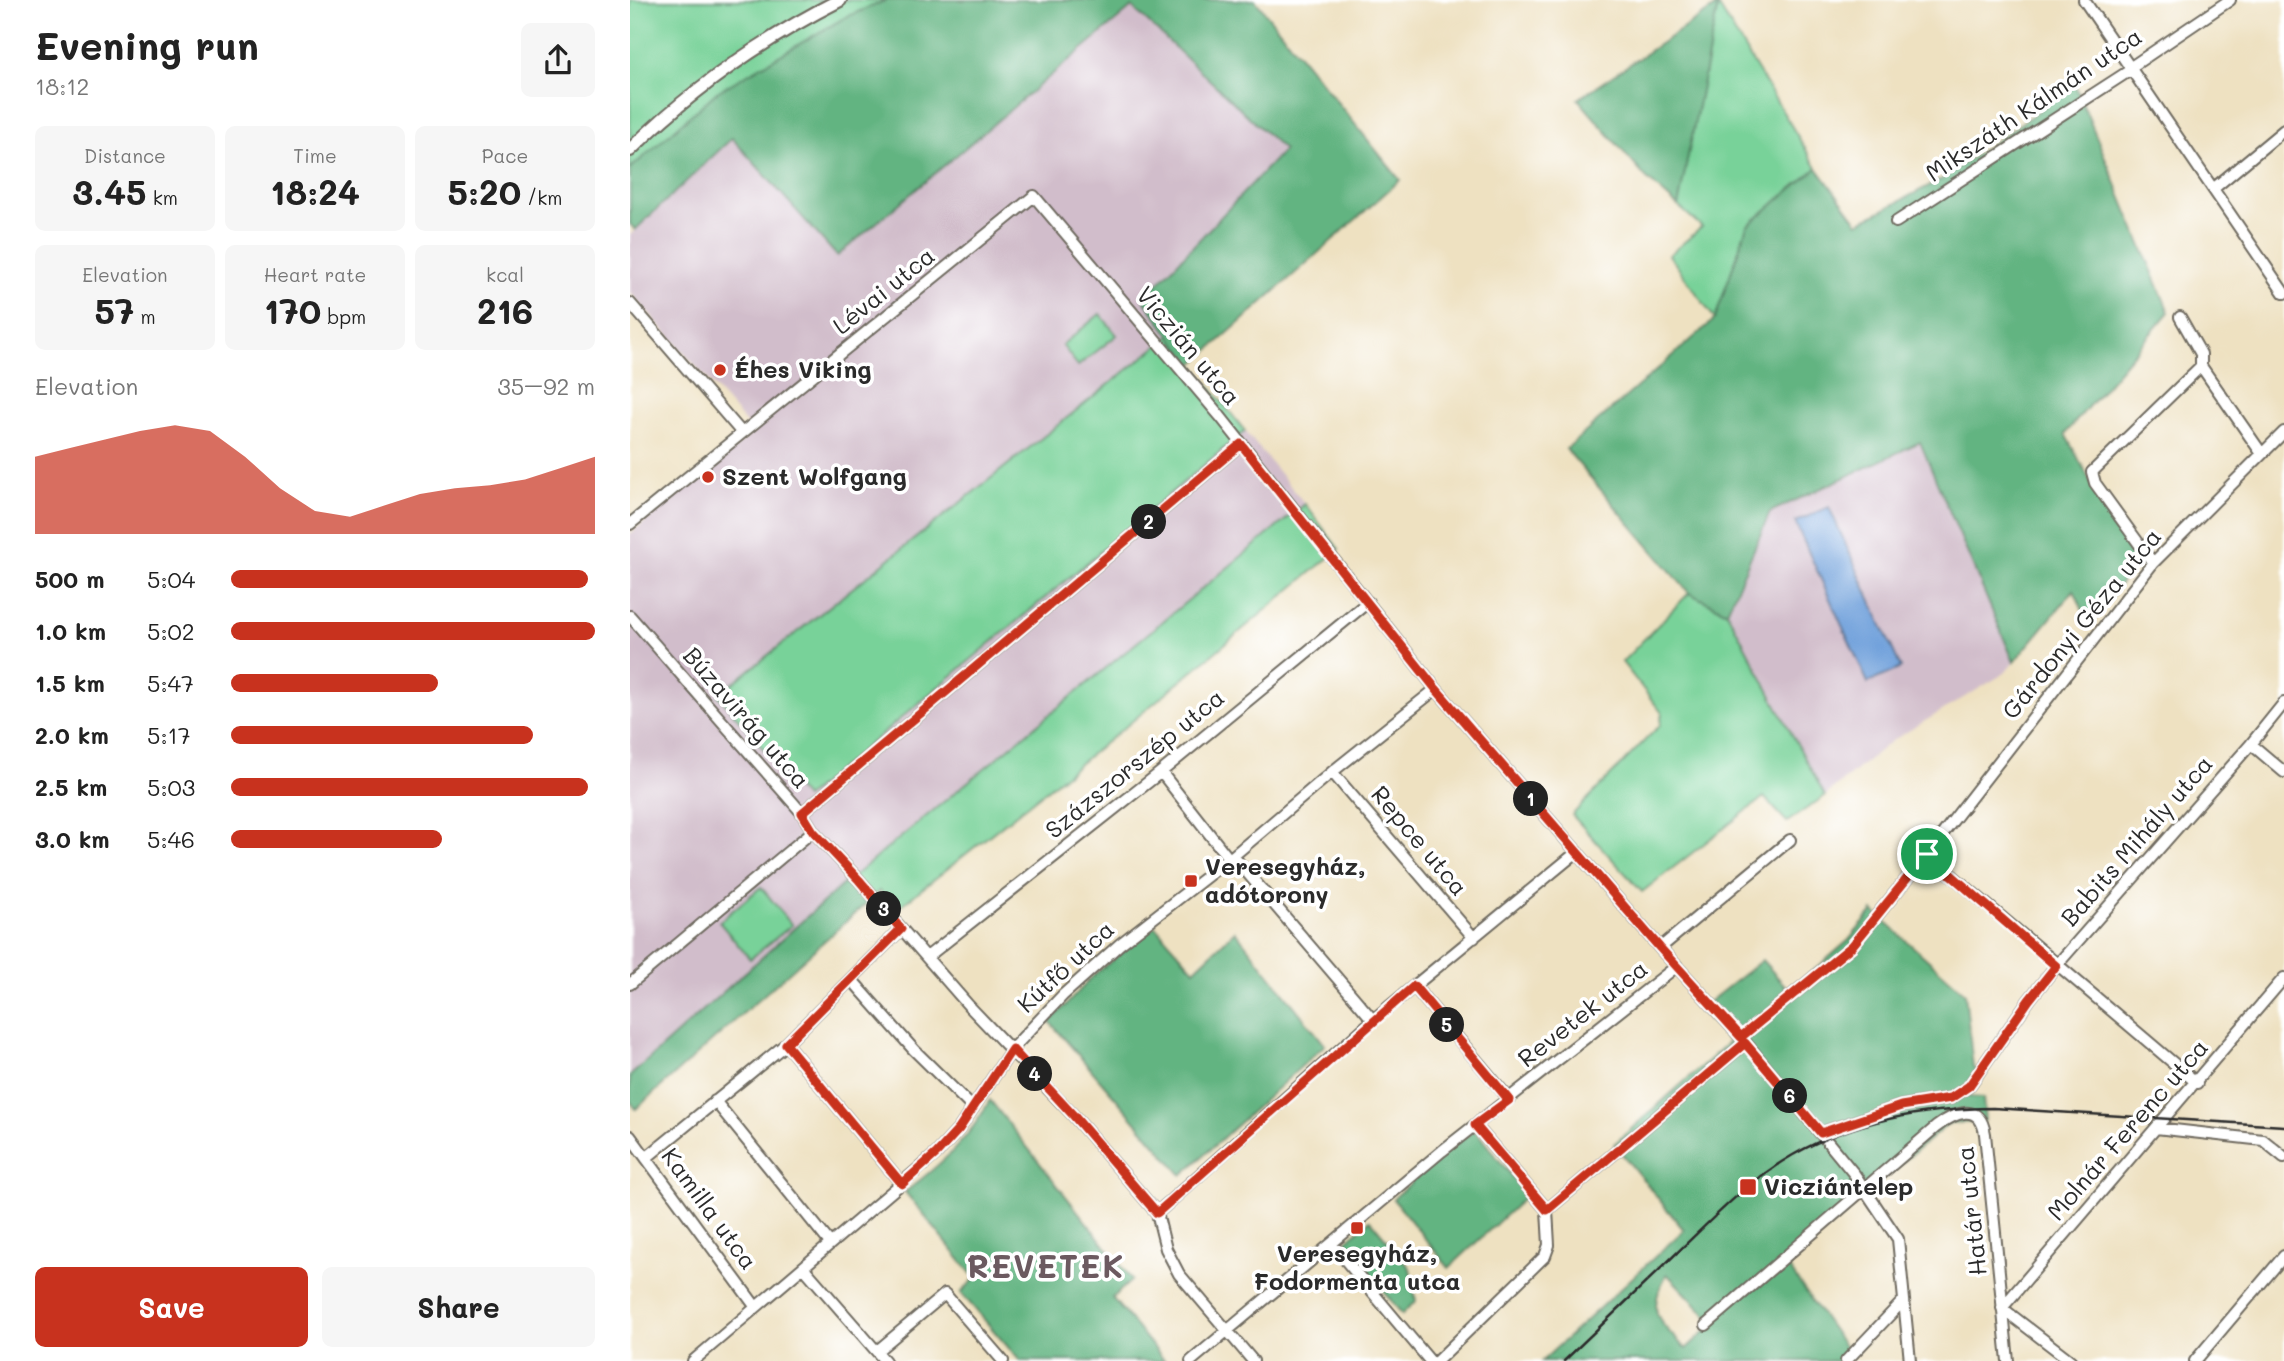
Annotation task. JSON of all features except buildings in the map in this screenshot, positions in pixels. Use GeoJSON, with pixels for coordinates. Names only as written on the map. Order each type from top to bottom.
{"type":"FeatureCollection","features":[{"type":"Feature","properties":{"kind":"main road"},"geometry":{"type":"LineString","coordinates":[[630,150],[690,97],[737,61],[839,0]]}},
{"type":"Feature","properties":{"kind":"street"},"geometry":{"type":"LineString","coordinates":[[2084,0],[2284,293]]}},
{"type":"Feature","properties":{"kind":"street","name":"Mikszáth Kálmán utca"},"geometry":{"type":"LineString","coordinates":[[1896,222],[2132,68],[2230,0]]}},
{"type":"Feature","properties":{"kind":"street"},"geometry":{"type":"LineString","coordinates":[[2213,189],[2284,130]]}},
{"type":"Feature","properties":{"kind":"street","name":"Lévai utca"},"geometry":{"type":"LineString","coordinates":[[630,524],[1034,196]]}},
{"type":"Feature","properties":{"kind":"street","name":"Viczián utca"},"geometry":{"type":"LineString","coordinates":[[1034,196],[1241,444],[1436,689],[1743,1040],[1865,1188],[1898,1239],[1910,1361]]}},
{"type":"Feature","properties":{"kind":"street"},"geometry":{"type":"LineString","coordinates":[[630,303],[742,433]]}},
{"type":"Feature","properties":{"kind":"street"},"geometry":{"type":"LineString","coordinates":[[2153,563],[2095,483],[2092,472],[2200,366],[2201,355],[2180,317]]}},
{"type":"Feature","properties":{"kind":"street"},"geometry":{"type":"LineString","coordinates":[[2200,366],[2262,454]]}},
{"type":"Feature","properties":{"kind":"street","name":"Gárdonyi Géza utca"},"geometry":{"type":"LineString","coordinates":[[1547,1210],[1852,946],[1927,854],[2153,563],[2284,432]]}},
{"type":"Feature","properties":{"kind":"street"},"geometry":{"type":"LineString","coordinates":[[802,813],[1241,444]]}},
{"type":"Feature","properties":{"kind":"street","name":"Százszorszép utca"},"geometry":{"type":"LineString","coordinates":[[927,957],[1161,772],[1368,602]]}},
{"type":"Feature","properties":{"kind":"street","name":"Búzavirág utca"},"geometry":{"type":"LineString","coordinates":[[630,616],[802,813],[813,831],[969,1006],[1073,1115],[1157,1213],[1166,1250],[1179,1274],[1253,1361]]}},
{"type":"Feature","properties":{"kind":"street","name":"Kútfő utca"},"geometry":{"type":"LineString","coordinates":[[699,1359],[755,1306],[804,1268],[937,1153],[959,1129],[1012,1049],[1063,995],[1120,944],[1436,689]]}},
{"type":"Feature","properties":{"kind":"street","name":"Babits Mihály utca"},"geometry":{"type":"LineString","coordinates":[[1821,1133],[1901,1106],[1951,1098],[1969,1086],[2056,966],[2284,703]]}},
{"type":"Feature","properties":{"kind":"street"},"geometry":{"type":"LineString","coordinates":[[2251,744],[2284,772]]}},
{"type":"Feature","properties":{"kind":"street"},"geometry":{"type":"LineString","coordinates":[[1161,772],[1373,1020]]}},
{"type":"Feature","properties":{"kind":"street","name":"Repce utca"},"geometry":{"type":"LineString","coordinates":[[1332,772],[1474,937]]}},
{"type":"Feature","properties":{"kind":"street"},"geometry":{"type":"LineString","coordinates":[[630,984],[813,831]]}},
{"type":"Feature","properties":{"kind":"street"},"geometry":{"type":"LineString","coordinates":[[1660,948],[1790,840]]}},
{"type":"Feature","properties":{"kind":"street"},"geometry":{"type":"LineString","coordinates":[[1157,1213],[1373,1020],[1577,852]]}},
{"type":"Feature","properties":{"kind":"street"},"geometry":{"type":"LineString","coordinates":[[1927,854],[2197,1083]]}},
{"type":"Feature","properties":{"kind":"street"},"geometry":{"type":"LineString","coordinates":[[646,1158],[786,1044],[901,929]]}},
{"type":"Feature","properties":{"kind":"street","name":"Revetek utca"},"geometry":{"type":"LineString","coordinates":[[1191,1361],[1475,1125],[1677,966]]}},
{"type":"Feature","properties":{"kind":"street","name":"Molnár Ferenc utca"},"geometry":{"type":"LineString","coordinates":[[2003,1308],[2284,978]]}},
{"type":"Feature","properties":{"kind":"street"},"geometry":{"type":"LineString","coordinates":[[852,980],[914,1051],[973,1108]]}},
{"type":"Feature","properties":{"kind":"street"},"geometry":{"type":"LineString","coordinates":[[1414,986],[1509,1100]]}},
{"type":"Feature","properties":{"kind":"street"},"geometry":{"type":"LineString","coordinates":[[786,1044],[902,1184]]}},
{"type":"Feature","properties":{"kind":"street"},"geometry":{"type":"LineString","coordinates":[[715,1101],[830,1243]]}},
{"type":"Feature","properties":{"kind":"street","name":"Határ utca"},"geometry":{"type":"LineString","coordinates":[[1706,1325],[1952,1115],[1977,1115],[1984,1123],[2008,1361]]}},
{"type":"Feature","properties":{"kind":"street"},"geometry":{"type":"LineString","coordinates":[[1437,1361],[1545,1256],[1549,1245],[1547,1210],[1475,1125]]}},
{"type":"Feature","properties":{"kind":"street"},"geometry":{"type":"LineString","coordinates":[[2156,1128],[2263,1140],[2284,1157]]}},
{"type":"Feature","properties":{"kind":"street","name":"Kamilla utca"},"geometry":{"type":"LineString","coordinates":[[630,1136],[755,1306]]}},
{"type":"Feature","properties":{"kind":"street"},"geometry":{"type":"LineString","coordinates":[[1332,1244],[1430,1361]]}},
{"type":"Feature","properties":{"kind":"street"},"geometry":{"type":"LineString","coordinates":[[2195,1361],[2284,1256]]}},
{"type":"Feature","properties":{"kind":"street"},"geometry":{"type":"LineString","coordinates":[[804,1268],[885,1361]]}},
{"type":"Feature","properties":{"kind":"street"},"geometry":{"type":"LineString","coordinates":[[877,1351],[946,1294],[1003,1361]]}},
{"type":"Feature","properties":{"kind":"street"},"geometry":{"type":"LineString","coordinates":[[1846,1361],[1904,1300]]}},
{"type":"Feature","properties":{"kind":"street"},"geometry":{"type":"LineString","coordinates":[[2003,1308],[2071,1361]]}},
{"type":"Feature","properties":{"kind":"shaded area"},"geometry":{"type":"Polygon","coordinates":[[[1132,6],[1284,150],[1144,299],[1170,336],[718,696],[805,798],[1245,431],[1305,504],[850,878],[630,1076],[630,534],[754,432],[630,292],[630,235],[732,138],[838,256],[1132,6]]]}},
{"type":"Feature","properties":{"kind":"shaded area"},"geometry":{"type":"Polygon","coordinates":[[[1920,442],[2014,662],[2005,673],[1890,742],[1825,796],[1727,612],[1770,512],[1920,442]]]}},
{"type":"Feature","properties":{"kind":"green space"},"geometry":{"type":"Polygon","coordinates":[[[630,0],[887,0],[846,17],[717,92],[630,169],[630,0]]]}},
{"type":"Feature","properties":{"kind":"green space"},"geometry":{"type":"Polygon","coordinates":[[[887,0],[1255,0],[1400,180],[1192,365],[1143,299],[1284,150],[1132,7],[837,256],[732,138],[635,230],[630,224],[630,169],[717,92],[846,17],[887,0]]]}},
{"type":"Feature","properties":{"kind":"green space"},"geometry":{"type":"Polygon","coordinates":[[[1718,5],[1817,168],[1747,226],[1715,319],[1669,255],[1702,227],[1678,206],[1718,5]]]}},
{"type":"Feature","properties":{"kind":"green space"},"geometry":{"type":"Polygon","coordinates":[[[1718,5],[1678,206],[1646,178],[1578,99],[1718,5]]]}},
{"type":"Feature","properties":{"kind":"green space"},"geometry":{"type":"Polygon","coordinates":[[[2075,85],[2169,312],[2065,434],[2135,563],[2090,627],[2074,590],[2014,662],[1920,442],[1770,512],[1727,612],[1689,593],[1566,449],[1715,319],[1747,226],[1817,168],[1858,223],[1942,179],[2075,85]]]}},
{"type":"Feature","properties":{"kind":"green space"},"geometry":{"type":"Polygon","coordinates":[[[1100,314],[1117,335],[1078,366],[1062,345],[1100,314]]]}},
{"type":"Feature","properties":{"kind":"green space"},"geometry":{"type":"Polygon","coordinates":[[[1170,336],[1245,431],[805,798],[718,695],[1170,336]]]}},
{"type":"Feature","properties":{"kind":"green space"},"geometry":{"type":"Polygon","coordinates":[[[1305,504],[1339,549],[1124,728],[897,909],[880,891],[869,901],[850,879],[1305,504]]]}},
{"type":"Feature","properties":{"kind":"green space"},"geometry":{"type":"Polygon","coordinates":[[[1689,593],[1727,612],[1825,796],[1787,822],[1764,797],[1642,892],[1572,815],[1660,725],[1662,713],[1622,662],[1689,593]]]}},
{"type":"Feature","properties":{"kind":"green space"},"geometry":{"type":"Polygon","coordinates":[[[850,878],[869,901],[636,1109],[630,1101],[630,1076],[850,878]]]}},
{"type":"Feature","properties":{"kind":"green space"},"geometry":{"type":"Polygon","coordinates":[[[761,887],[792,925],[750,959],[719,922],[761,887]]]}},
{"type":"Feature","properties":{"kind":"green space"},"geometry":{"type":"Polygon","coordinates":[[[1873,911],[1965,993],[1973,1067],[1984,1075],[1969,1097],[1983,1098],[1985,1121],[1948,1124],[1784,1261],[1846,1349],[1837,1361],[1542,1361],[1684,1230],[1614,1144],[1729,1042],[1700,1009],[1762,960],[1790,991],[1849,940],[1873,911]],[[1667,1274],[1660,1287],[1656,1307],[1662,1323],[1676,1339],[1686,1349],[1714,1323],[1667,1274]]]}},
{"type":"Feature","properties":{"kind":"green space"},"geometry":{"type":"Polygon","coordinates":[[[1155,926],[1194,970],[1235,931],[1325,1045],[1182,1175],[1050,1022],[1095,974],[1155,926]]]}},
{"type":"Feature","properties":{"kind":"green space"},"geometry":{"type":"Polygon","coordinates":[[[990,1100],[1132,1280],[1112,1298],[1165,1361],[1020,1361],[961,1293],[975,1278],[905,1192],[953,1151],[982,1115],[990,1100]]]}},
{"type":"Feature","properties":{"kind":"green space"},"geometry":{"type":"Polygon","coordinates":[[[1475,1130],[1527,1195],[1449,1268],[1393,1199],[1442,1154],[1475,1130]]]}},
{"type":"Feature","properties":{"kind":"green space"},"geometry":{"type":"Polygon","coordinates":[[[1370,1220],[1410,1268],[1416,1301],[1402,1314],[1344,1243],[1370,1220]]]}},
{"type":"Feature","properties":{"kind":"water"},"geometry":{"type":"Polygon","coordinates":[[[1829,507],[1901,668],[1868,683],[1795,522],[1829,507]]]}},
{"type":"Feature","properties":{"kind":"railway"},"geometry":{"type":"LineString","coordinates":[[1564,1361],[1749,1186],[1793,1155],[1840,1133],[1915,1114],[1993,1108],[2284,1126]]}},
{"type":"Feature","properties":{"kind":"place","name":"Éhes Viking"},"geometry":{"type":"Point","coordinates":[720,370]}},
{"type":"Feature","properties":{"kind":"place","name":"Szent Wolfgang"},"geometry":{"type":"Point","coordinates":[708,477]}},
{"type":"Feature","properties":{"kind":"place","name":"Veresegyház, adótorony"},"geometry":{"type":"Point","coordinates":[1191,881]}},
{"type":"Feature","properties":{"kind":"place","name":"Vicziántelep"},"geometry":{"type":"Point","coordinates":[1748,1187]}},
{"type":"Feature","properties":{"kind":"place","name":"Veresegyház, Fodormenta utca"},"geometry":{"type":"Point","coordinates":[1357,1228]}},
{"type":"Feature","properties":{"kind":"district","name":"REVETEK"},"geometry":{"type":"Point","coordinates":[1046,1267]}},
{"type":"Feature","properties":{"kind":"route"},"geometry":{"type":"LineString","coordinates":[[1241,444],[1436,689],[1660,948],[1741,1037],[1852,946],[1927,854],[2056,966],[1969,1086],[1951,1098],[1901,1106],[1821,1133],[1745,1043],[1547,1210],[1475,1125],[1509,1100],[1414,986],[1157,1213],[1012,1049],[959,1129],[902,1184],[786,1044],[901,929],[813,831],[802,813],[1241,444]]}}]}
